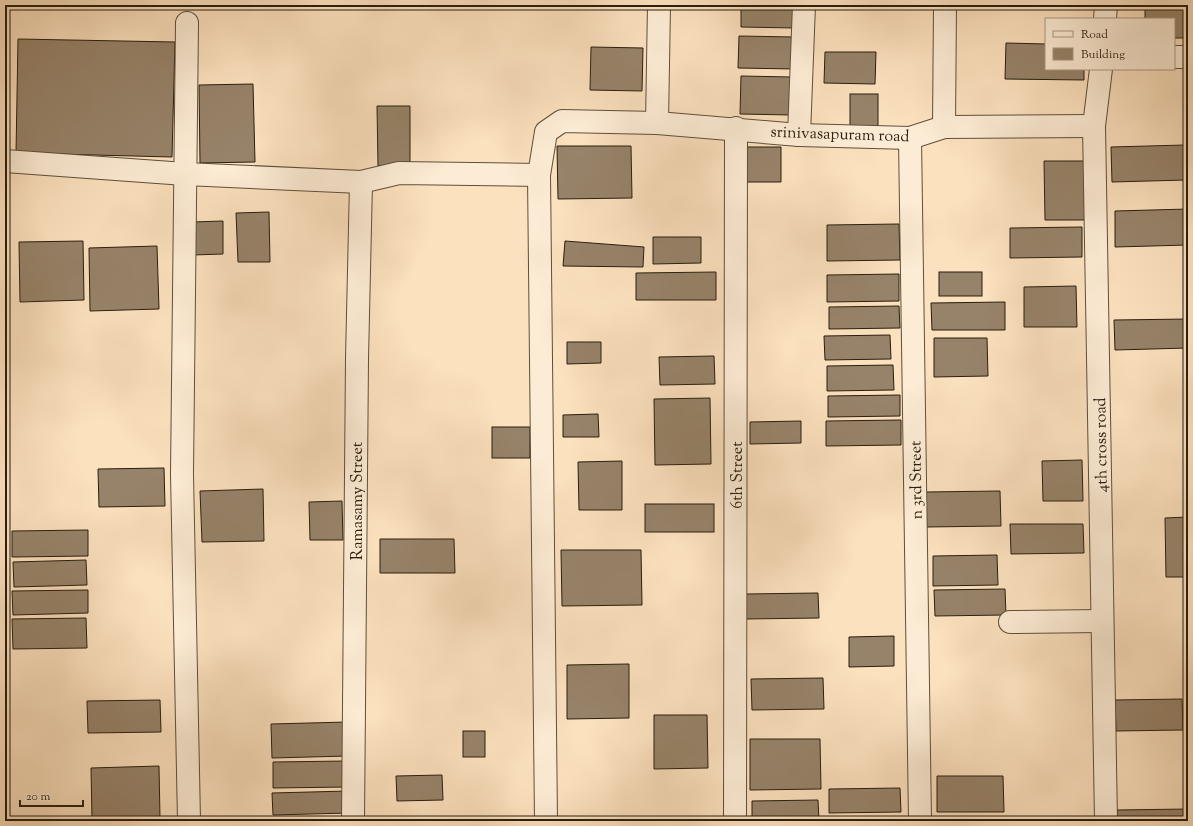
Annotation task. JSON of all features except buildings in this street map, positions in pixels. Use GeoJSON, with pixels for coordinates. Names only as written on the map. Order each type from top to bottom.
{"type":"FeatureCollection","features":[{"type":"Feature","properties":{"kind":"street"},"geometry":{"type":"LineString","coordinates":[[657,123],[659,5]]}},
{"type":"Feature","properties":{"kind":"street"},"geometry":{"type":"LineString","coordinates":[[799,134],[804,5]]}},
{"type":"Feature","properties":{"kind":"street"},"geometry":{"type":"LineString","coordinates":[[944,127],[945,5]]}},
{"type":"Feature","properties":{"kind":"street"},"geometry":{"type":"LineString","coordinates":[[1105,18],[1106,5]]}},
{"type":"Feature","properties":{"kind":"street"},"geometry":{"type":"LineString","coordinates":[[187,23],[182,474],[189,821]]}},
{"type":"Feature","properties":{"kind":"street"},"geometry":{"type":"LineString","coordinates":[[1175,57],[1188,57]]}},
{"type":"Feature","properties":{"kind":"street","name":"4th cross road"},"geometry":{"type":"LineString","coordinates":[[1101,70],[1094,126],[1106,821]]}},
{"type":"Feature","properties":{"kind":"street","name":"srinivasapuram road"},"geometry":{"type":"LineString","coordinates":[[546,821],[539,175],[546,132],[562,121],[657,123],[799,134],[910,138],[944,127],[1094,126]]}},
{"type":"Feature","properties":{"kind":"street","name":"6th Street"},"geometry":{"type":"LineString","coordinates":[[736,128],[736,821]]}},
{"type":"Feature","properties":{"kind":"street","name":"n 3rd Street"},"geometry":{"type":"LineString","coordinates":[[910,138],[920,821]]}},
{"type":"Feature","properties":{"kind":"street"},"geometry":{"type":"LineString","coordinates":[[5,161],[185,174],[361,182],[399,173],[539,175]]}},
{"type":"Feature","properties":{"kind":"street","name":"Ramasamy Street"},"geometry":{"type":"LineString","coordinates":[[353,821],[357,375],[361,182]]}},
{"type":"Feature","properties":{"kind":"street"},"geometry":{"type":"LineString","coordinates":[[1010,622],[1102,621]]}}]}
